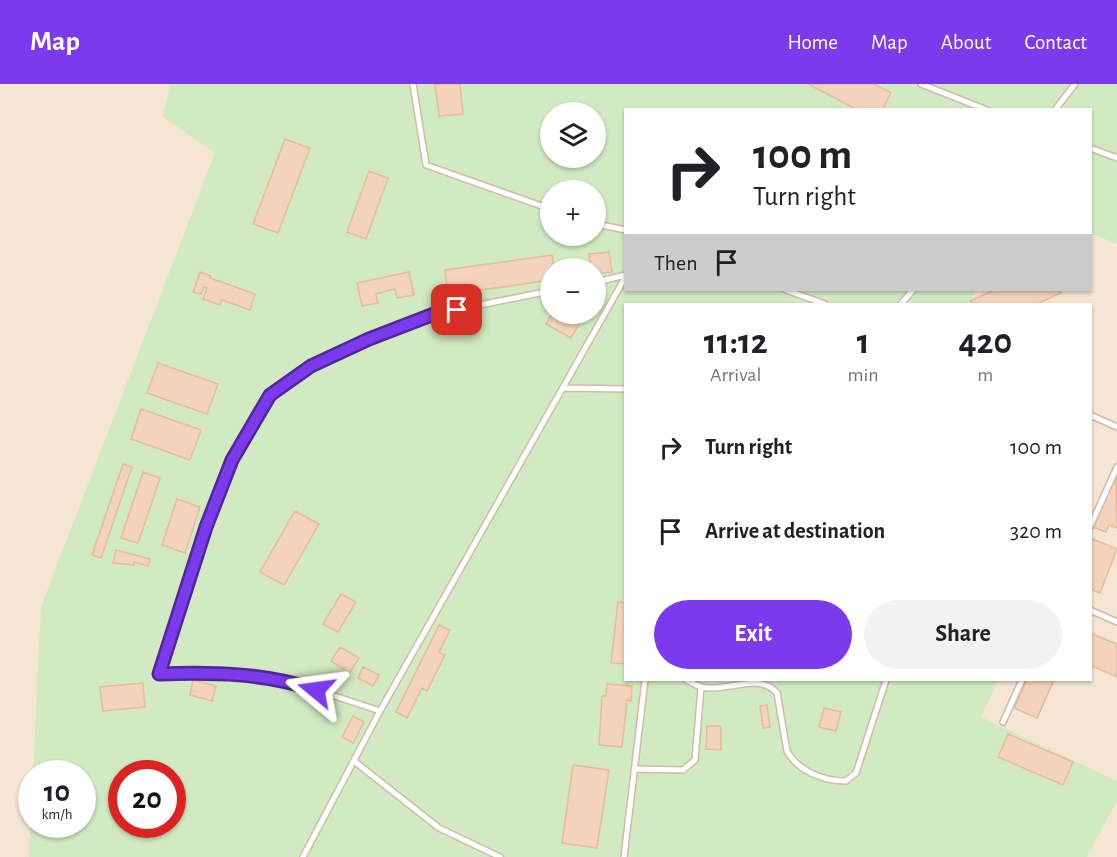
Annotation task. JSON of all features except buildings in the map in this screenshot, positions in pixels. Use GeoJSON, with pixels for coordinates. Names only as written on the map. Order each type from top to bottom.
{"type":"FeatureCollection","features":[{"type":"Feature","properties":{"kind":"lane"},"geometry":{"type":"LineString","coordinates":[[413,84],[426,165],[540,205]]}},
{"type":"Feature","properties":{"kind":"lane"},"geometry":{"type":"LineString","coordinates":[[921,84],[982,108]]}},
{"type":"Feature","properties":{"kind":"lane"},"geometry":{"type":"LineString","coordinates":[[1057,108],[1075,84]]}},
{"type":"Feature","properties":{"kind":"lane"},"geometry":{"type":"LineString","coordinates":[[1092,149],[1117,158]]}},
{"type":"Feature","properties":{"kind":"lane"},"geometry":{"type":"LineString","coordinates":[[606,226],[624,230]]}},
{"type":"Feature","properties":{"kind":"lane"},"geometry":{"type":"LineString","coordinates":[[606,280],[624,276]]}},
{"type":"Feature","properties":{"kind":"lane"},"geometry":{"type":"LineString","coordinates":[[303,857],[380,711],[624,280]]}},
{"type":"Feature","properties":{"kind":"lane"},"geometry":{"type":"LineString","coordinates":[[789,291],[822,303]]}},
{"type":"Feature","properties":{"kind":"lane"},"geometry":{"type":"LineString","coordinates":[[902,303],[912,291]]}},
{"type":"Feature","properties":{"kind":"lane"},"geometry":{"type":"LineString","coordinates":[[380,711],[295,683],[225,672],[159,674],[206,527],[232,460],[270,395],[311,366],[369,339],[434,314],[540,293]]}},
{"type":"Feature","properties":{"kind":"lane"},"geometry":{"type":"LineString","coordinates":[[563,388],[624,389]]}},
{"type":"Feature","properties":{"kind":"lane"},"geometry":{"type":"LineString","coordinates":[[1092,416],[1117,427]]}},
{"type":"Feature","properties":{"kind":"lane"},"geometry":{"type":"LineString","coordinates":[[1092,523],[1117,467]]}},
{"type":"Feature","properties":{"kind":"lane"},"geometry":{"type":"LineString","coordinates":[[1092,611],[1117,622]]}},
{"type":"Feature","properties":{"kind":"lane"},"geometry":{"type":"LineString","coordinates":[[624,857],[645,681]]}},
{"type":"Feature","properties":{"kind":"lane"},"geometry":{"type":"LineString","coordinates":[[688,681],[701,687],[755,683],[773,688],[777,693],[787,751],[791,757],[818,776],[846,781],[856,773],[886,681]]}},
{"type":"Feature","properties":{"kind":"lane"},"geometry":{"type":"LineString","coordinates":[[1003,722],[1022,681]]}},
{"type":"Feature","properties":{"kind":"lane"},"geometry":{"type":"LineString","coordinates":[[635,769],[683,770],[695,760],[701,687]]}},
{"type":"Feature","properties":{"kind":"lane"},"geometry":{"type":"LineString","coordinates":[[354,761],[439,828],[500,857]]}},
{"type":"Feature","properties":{"kind":"shaded area"},"geometry":{"type":"Polygon","coordinates":[[[0,84],[1117,84],[1117,857],[0,857],[0,84]]]}},
{"type":"Feature","properties":{"kind":"green space"},"geometry":{"type":"Polygon","coordinates":[[[170,84],[1117,84],[1117,244],[1092,233],[1092,108],[624,108],[624,291],[976,291],[969,303],[624,303],[624,681],[998,681],[981,717],[1117,781],[1117,800],[1087,857],[29,857],[30,838],[96,838],[96,760],[34,760],[41,607],[215,153],[163,117],[170,84]]]}},
{"type":"Feature","properties":{"kind":"route"},"geometry":{"type":"LineString","coordinates":[[316,690],[295,683],[225,672],[159,674],[206,527],[232,460],[270,395],[311,366],[369,339],[434,314],[457,310]]}}]}
